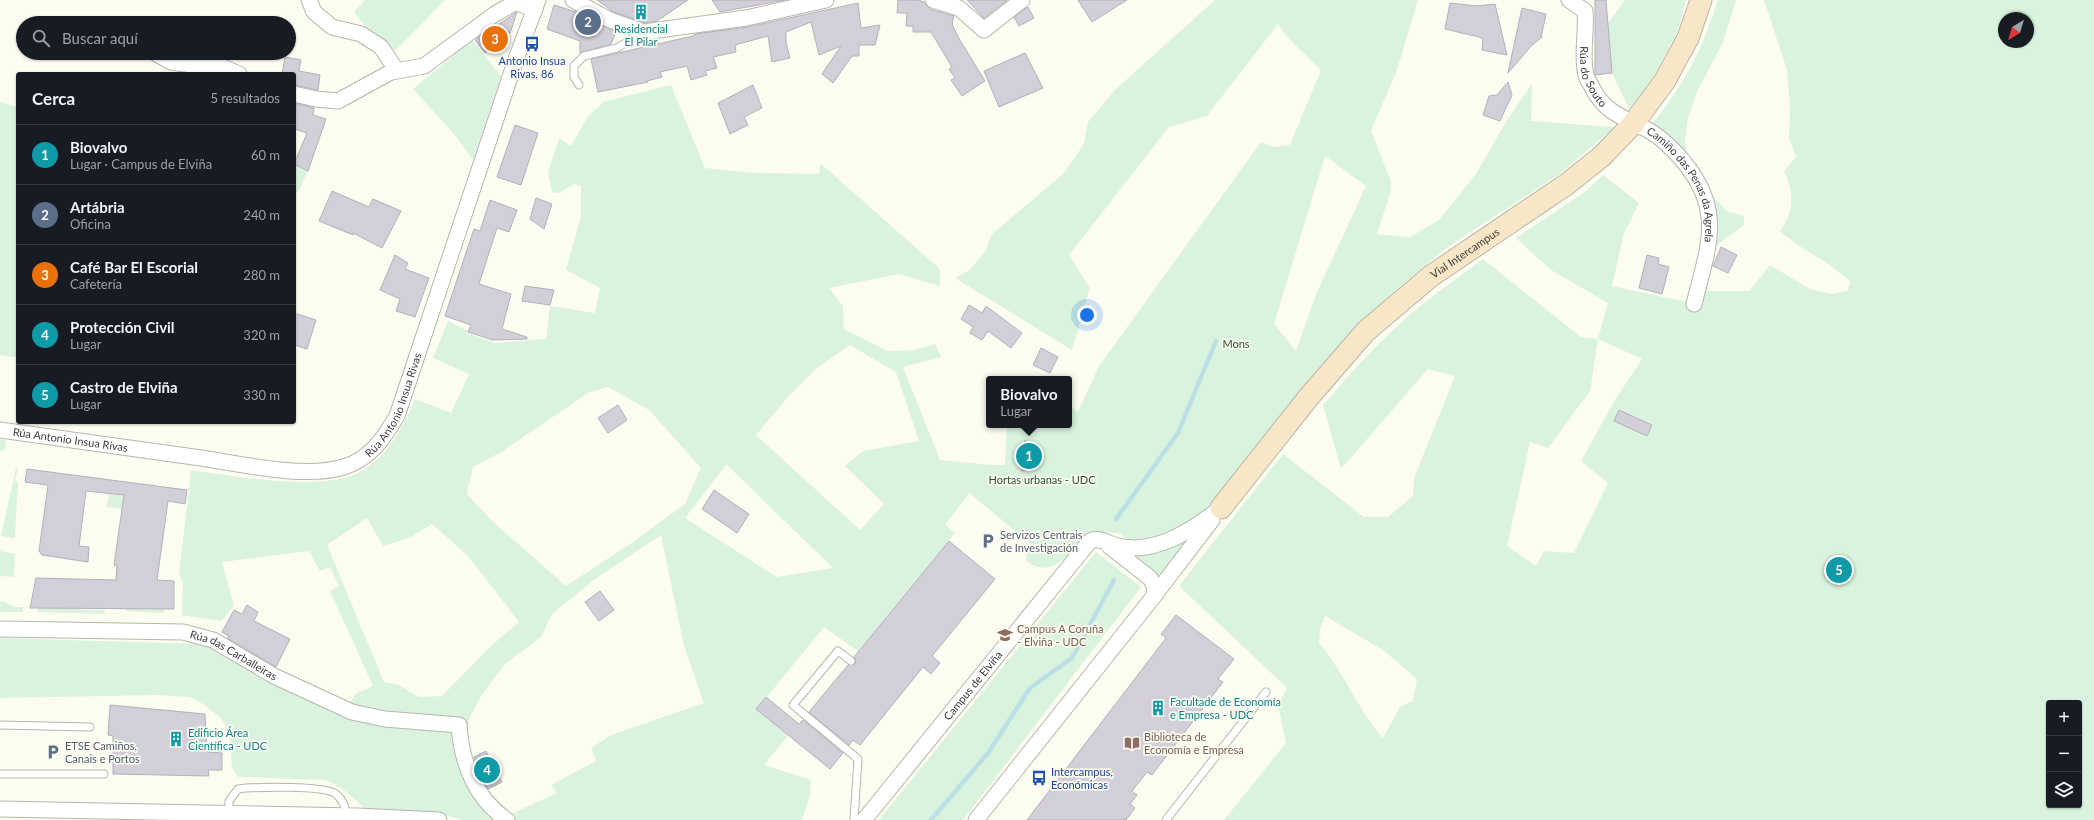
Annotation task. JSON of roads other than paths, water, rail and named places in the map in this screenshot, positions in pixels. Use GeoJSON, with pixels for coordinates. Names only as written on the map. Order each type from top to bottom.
{"type":"FeatureCollection","features":[{"type":"Feature","properties":{"kind":"street"},"geometry":{"type":"LineString","coordinates":[[309,0],[314,12],[332,27],[361,34],[381,47],[397,71]]}},
{"type":"Feature","properties":{"kind":"street"},"geometry":{"type":"LineString","coordinates":[[573,0],[610,20],[644,32],[746,18],[826,0]]}},
{"type":"Feature","properties":{"kind":"street"},"geometry":{"type":"LineString","coordinates":[[933,0],[961,4],[984,30],[1022,0]]}},
{"type":"Feature","properties":{"kind":"street","name":"Rúa do Souto"},"geometry":{"type":"LineString","coordinates":[[1569,0],[1589,6],[1586,75],[1598,98],[1610,111],[1633,124]]}},
{"type":"Feature","properties":{"kind":"street","name":"Vial Intercampus"},"geometry":{"type":"LineString","coordinates":[[1221,508],[1308,398],[1366,331],[1431,276],[1596,162],[1633,124],[1667,76],[1688,38],[1701,0]]}},
{"type":"Feature","properties":{"kind":"street"},"geometry":{"type":"LineString","coordinates":[[296,94],[316,99],[338,101],[391,72],[424,66],[495,14],[516,2],[537,5]]}},
{"type":"Feature","properties":{"kind":"street","name":"Rúa Antonio Insua Rivas"},"geometry":{"type":"LineString","coordinates":[[0,430],[270,468],[320,472],[345,467],[368,455],[384,439],[397,416],[515,62],[537,5]]}},
{"type":"Feature","properties":{"kind":"street"},"geometry":{"type":"LineString","coordinates":[[167,60],[171,62],[199,66],[220,66],[234,72]]}},
{"type":"Feature","properties":{"kind":"street","name":"Camiño das Penas da Agrela"},"geometry":{"type":"LineString","coordinates":[[1633,124],[1658,137],[1674,151],[1694,174],[1708,203],[1710,228],[1708,250],[1694,304]]}},
{"type":"Feature","properties":{"kind":"street"},"geometry":{"type":"LineString","coordinates":[[1100,539],[1121,547],[1131,548],[1163,543],[1191,529],[1221,508]]}},
{"type":"Feature","properties":{"kind":"street"},"geometry":{"type":"LineString","coordinates":[[976,820],[1154,596],[1221,508]]}},
{"type":"Feature","properties":{"kind":"street"},"geometry":{"type":"LineString","coordinates":[[1100,539],[1150,578],[1155,588],[1154,596]]}},
{"type":"Feature","properties":{"kind":"street","name":"Campus de Elviña"},"geometry":{"type":"LineString","coordinates":[[864,820],[1090,540],[1100,539]]}},
{"type":"Feature","properties":{"kind":"street","name":"Rúa das Carballeiras"},"geometry":{"type":"LineString","coordinates":[[0,629],[183,632],[213,640],[274,676],[352,712],[385,720],[458,725],[460,746],[470,776],[483,797],[500,815],[507,820]]}},
{"type":"Feature","properties":{"kind":"street"},"geometry":{"type":"LineString","coordinates":[[0,809],[327,818],[346,816],[433,818],[439,820]]}},
{"type":"Feature","properties":{"kind":"lane"},"geometry":{"type":"LineString","coordinates":[[579,85],[574,77],[574,66],[584,56],[618,48],[644,32]]}},
{"type":"Feature","properties":{"kind":"lane"},"geometry":{"type":"LineString","coordinates":[[851,661],[838,651],[793,705],[858,759],[854,820]]}},
{"type":"Feature","properties":{"kind":"lane"},"geometry":{"type":"LineString","coordinates":[[1166,820],[1266,692]]}},
{"type":"Feature","properties":{"kind":"lane"},"geometry":{"type":"LineString","coordinates":[[0,724],[90,727]]}},
{"type":"Feature","properties":{"kind":"lane"},"geometry":{"type":"LineString","coordinates":[[0,774],[104,774]]}},
{"type":"Feature","properties":{"kind":"lane"},"geometry":{"type":"LineString","coordinates":[[229,815],[229,801],[238,789],[251,788],[324,790],[336,794],[345,807],[346,816]]}},
{"type":"Feature","properties":{"kind":"waterway"},"geometry":{"type":"LineString","coordinates":[[1116,519],[1178,433],[1216,341]]}},
{"type":"Feature","properties":{"kind":"waterway"},"geometry":{"type":"LineString","coordinates":[[931,820],[988,753],[1030,688],[1072,658],[1114,580]]}},
{"type":"Feature","properties":{"kind":"place","name":"Residencial El Pilar"},"geometry":{"type":"Point","coordinates":[641,12]}},
{"type":"Feature","properties":{"kind":"place","name":"Artábria"},"geometry":{"type":"Point","coordinates":[588,22]}},
{"type":"Feature","properties":{"kind":"place","name":"Café Bar El Escorial"},"geometry":{"type":"Point","coordinates":[495,39]}},
{"type":"Feature","properties":{"kind":"place","name":"Antonio Insua Rivas, 86"},"geometry":{"type":"Point","coordinates":[532,44]}},
{"type":"Feature","properties":{"kind":"place","name":"Biovalvo"},"geometry":{"type":"Point","coordinates":[1029,456]}},
{"type":"Feature","properties":{"kind":"place","name":"Servizos Centrais de Investigación"},"geometry":{"type":"Point","coordinates":[988,541]}},
{"type":"Feature","properties":{"kind":"place","name":"Castro de Elviña"},"geometry":{"type":"Point","coordinates":[1839,570]}},
{"type":"Feature","properties":{"kind":"place","name":"Campus A Coruña - Elviña - UDC"},"geometry":{"type":"Point","coordinates":[1005,635]}},
{"type":"Feature","properties":{"kind":"place","name":"Facultade de Economía e Empresa - UDC"},"geometry":{"type":"Point","coordinates":[1158,708]}},
{"type":"Feature","properties":{"kind":"place","name":"Edificio Área Científica - UDC"},"geometry":{"type":"Point","coordinates":[176,739]}},
{"type":"Feature","properties":{"kind":"place","name":"Biblioteca de Economía e Empresa"},"geometry":{"type":"Point","coordinates":[1132,743]}},
{"type":"Feature","properties":{"kind":"place","name":"ETSE Camiños, Canais e Portos"},"geometry":{"type":"Point","coordinates":[53,752]}},
{"type":"Feature","properties":{"kind":"place","name":"Protección Civil"},"geometry":{"type":"Point","coordinates":[487,770]}},
{"type":"Feature","properties":{"kind":"place","name":"Intercampus, Económicas"},"geometry":{"type":"Point","coordinates":[1039,778]}},
{"type":"Feature","properties":{"kind":"park label","name":"Mons"},"geometry":{"type":"Point","coordinates":[1236,344]}},
{"type":"Feature","properties":{"kind":"park label","name":"Hortas urbanas - UDC"},"geometry":{"type":"Point","coordinates":[1042,480]}}]}
